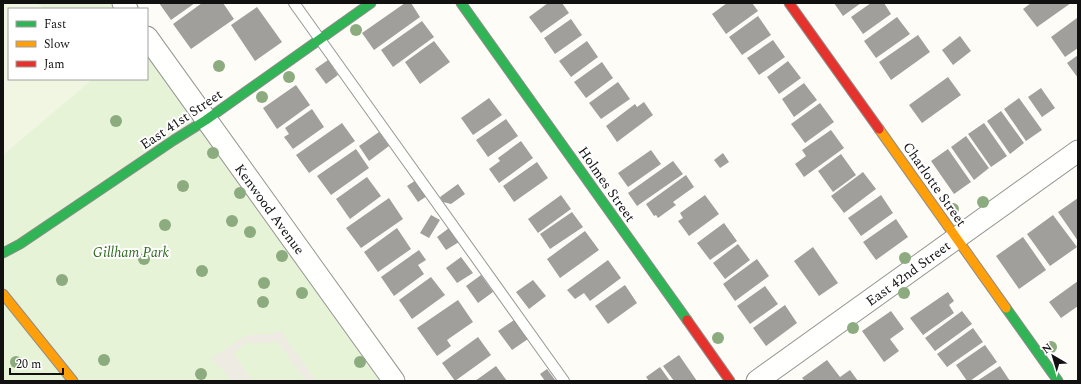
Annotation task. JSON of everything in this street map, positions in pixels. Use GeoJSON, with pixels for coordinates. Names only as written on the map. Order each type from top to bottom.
{"type":"FeatureCollection","features":[{"type":"Feature","properties":{"kind":"street","name":"East 41st Street"},"geometry":{"type":"LineString","coordinates":[[3,254],[206,120],[371,3]]}},
{"type":"Feature","properties":{"kind":"street","name":"Holmes Street"},"geometry":{"type":"LineString","coordinates":[[461,3],[730,381]]}},
{"type":"Feature","properties":{"kind":"street","name":"Charlotte Street"},"geometry":{"type":"LineString","coordinates":[[789,3],[1058,381]]}},
{"type":"Feature","properties":{"kind":"street","name":"Kenwood Avenue"},"geometry":{"type":"LineString","coordinates":[[148,38],[394,381]]}},
{"type":"Feature","properties":{"kind":"street","name":"East 42nd Street"},"geometry":{"type":"LineString","coordinates":[[757,381],[1078,151]]}},
{"type":"Feature","properties":{"kind":"street"},"geometry":{"type":"LineString","coordinates":[[3,294],[73,381]]}},
{"type":"Feature","properties":{"kind":"lane"},"geometry":{"type":"LineString","coordinates":[[294,3],[564,381]]}},
{"type":"Feature","properties":{"kind":"green space","name":"Gillham Park"},"geometry":{"type":"Polygon","coordinates":[[[3,3],[112,3],[116,8],[8,8],[8,80],[148,80],[148,53],[380,381],[3,381],[3,3]]]}},
{"type":"Feature","properties":{"kind":"green space"},"geometry":{"type":"Polygon","coordinates":[[[3,3],[35,3],[44,8],[8,8],[8,80],[92,80],[3,155],[3,3]]]}},
{"type":"Feature","properties":{"kind":"shaded area"},"geometry":{"type":"Polygon","coordinates":[[[280,330],[316,381],[305,381],[278,342],[248,343],[233,353],[252,381],[232,381],[216,363],[210,359],[244,337],[251,335],[271,334],[280,330]]]}},
{"type":"Feature","properties":{"kind":"building"},"geometry":{"type":"Polygon","coordinates":[[[159,3],[195,3],[171,20],[159,3]]]}},
{"type":"Feature","properties":{"kind":"building"},"geometry":{"type":"Polygon","coordinates":[[[202,3],[223,3],[234,19],[191,49],[173,24],[202,3]]]}},
{"type":"Feature","properties":{"kind":"building"},"geometry":{"type":"Polygon","coordinates":[[[405,3],[411,3],[420,17],[374,50],[362,33],[405,3]]]}},
{"type":"Feature","properties":{"kind":"building"},"geometry":{"type":"Polygon","coordinates":[[[548,3],[562,3],[569,13],[541,33],[529,17],[548,3]]]}},
{"type":"Feature","properties":{"kind":"building"},"geometry":{"type":"Polygon","coordinates":[[[727,3],[752,3],[758,11],[726,34],[712,14],[727,3]]]}},
{"type":"Feature","properties":{"kind":"building"},"geometry":{"type":"Polygon","coordinates":[[[834,3],[861,3],[843,16],[834,3]]]}},
{"type":"Feature","properties":{"kind":"building"},"geometry":{"type":"Polygon","coordinates":[[[871,3],[884,3],[891,14],[863,34],[851,17],[871,3]]]}},
{"type":"Feature","properties":{"kind":"building"},"geometry":{"type":"Polygon","coordinates":[[[1031,3],[1071,3],[1037,27],[1023,9],[1031,3]]]}},
{"type":"Feature","properties":{"kind":"building"},"geometry":{"type":"Polygon","coordinates":[[[257,7],[282,42],[255,61],[231,25],[257,7]]]}},
{"type":"Feature","properties":{"kind":"building"},"geometry":{"type":"Polygon","coordinates":[[[758,16],[771,35],[742,55],[729,37],[758,16]]]}},
{"type":"Feature","properties":{"kind":"building"},"geometry":{"type":"Polygon","coordinates":[[[897,17],[910,34],[876,58],[864,41],[897,17]]]}},
{"type":"Feature","properties":{"kind":"building"},"geometry":{"type":"Polygon","coordinates":[[[1077,18],[1078,48],[1065,57],[1051,37],[1077,18]]]}},
{"type":"Feature","properties":{"kind":"building"},"geometry":{"type":"Polygon","coordinates":[[[571,19],[582,35],[555,54],[544,38],[571,19]]]}},
{"type":"Feature","properties":{"kind":"building"},"geometry":{"type":"Polygon","coordinates":[[[422,21],[434,37],[393,67],[381,50],[422,21]]]}},
{"type":"Feature","properties":{"kind":"building"},"geometry":{"type":"Polygon","coordinates":[[[918,35],[930,52],[891,80],[879,62],[918,35]]]}},
{"type":"Feature","properties":{"kind":"building"},"geometry":{"type":"Polygon","coordinates":[[[960,36],[971,51],[953,65],[942,50],[960,36]]]}},
{"type":"Feature","properties":{"kind":"building"},"geometry":{"type":"Polygon","coordinates":[[[773,40],[785,57],[759,75],[747,58],[773,40]]]}},
{"type":"Feature","properties":{"kind":"building"},"geometry":{"type":"Polygon","coordinates":[[[434,41],[450,62],[420,84],[405,62],[434,41]]]}},
{"type":"Feature","properties":{"kind":"building"},"geometry":{"type":"Polygon","coordinates":[[[587,41],[598,57],[571,77],[559,61],[587,41]]]}},
{"type":"Feature","properties":{"kind":"building"},"geometry":{"type":"Polygon","coordinates":[[[1078,55],[1078,78],[1067,63],[1078,55]]]}},
{"type":"Feature","properties":{"kind":"building"},"geometry":{"type":"Polygon","coordinates":[[[328,60],[338,75],[326,84],[315,69],[328,60]]]}},
{"type":"Feature","properties":{"kind":"building"},"geometry":{"type":"Polygon","coordinates":[[[788,61],[801,78],[779,94],[767,77],[788,61]]]}},
{"type":"Feature","properties":{"kind":"building"},"geometry":{"type":"Polygon","coordinates":[[[602,62],[613,78],[586,98],[574,82],[602,62]]]}},
{"type":"Feature","properties":{"kind":"building"},"geometry":{"type":"Polygon","coordinates":[[[948,77],[961,95],[922,123],[909,105],[948,77]]]}},
{"type":"Feature","properties":{"kind":"building"},"geometry":{"type":"Polygon","coordinates":[[[618,82],[630,99],[601,119],[589,103],[618,82]]]}},
{"type":"Feature","properties":{"kind":"building"},"geometry":{"type":"Polygon","coordinates":[[[804,83],[817,100],[794,117],[782,99],[804,83]]]}},
{"type":"Feature","properties":{"kind":"building"},"geometry":{"type":"Polygon","coordinates":[[[296,85],[310,105],[277,129],[263,108],[296,85]]]}},
{"type":"Feature","properties":{"kind":"building"},"geometry":{"type":"Polygon","coordinates":[[[1041,88],[1055,108],[1042,117],[1028,97],[1041,88]]]}},
{"type":"Feature","properties":{"kind":"building"},"geometry":{"type":"Polygon","coordinates":[[[489,98],[502,115],[473,135],[461,118],[489,98]]]}},
{"type":"Feature","properties":{"kind":"building"},"geometry":{"type":"Polygon","coordinates":[[[1019,98],[1042,130],[1026,141],[1004,109],[1019,98]]]}},
{"type":"Feature","properties":{"kind":"building"},"geometry":{"type":"Polygon","coordinates":[[[644,102],[653,115],[617,142],[606,126],[635,104],[637,107],[644,102]]]}},
{"type":"Feature","properties":{"kind":"building"},"geometry":{"type":"Polygon","coordinates":[[[820,103],[834,122],[805,143],[791,124],[820,103]]]}},
{"type":"Feature","properties":{"kind":"building"},"geometry":{"type":"Polygon","coordinates":[[[312,109],[324,127],[293,149],[284,137],[289,134],[285,128],[312,109]]]}},
{"type":"Feature","properties":{"kind":"building"},"geometry":{"type":"Polygon","coordinates":[[[1001,111],[1024,143],[1010,154],[987,121],[1001,111]]]}},
{"type":"Feature","properties":{"kind":"building"},"geometry":{"type":"Polygon","coordinates":[[[506,119],[518,136],[488,157],[476,140],[506,119]]]}},
{"type":"Feature","properties":{"kind":"building"},"geometry":{"type":"Polygon","coordinates":[[[342,123],[355,141],[309,173],[296,155],[342,123]]]}},
{"type":"Feature","properties":{"kind":"building"},"geometry":{"type":"Polygon","coordinates":[[[984,123],[1007,156],[991,167],[968,134],[984,123]]]}},
{"type":"Feature","properties":{"kind":"building"},"geometry":{"type":"Polygon","coordinates":[[[831,130],[844,148],[804,177],[795,164],[806,156],[802,150],[831,130]]]}},
{"type":"Feature","properties":{"kind":"building"},"geometry":{"type":"Polygon","coordinates":[[[379,132],[389,146],[369,161],[359,146],[379,132]]]}},
{"type":"Feature","properties":{"kind":"building"},"geometry":{"type":"Polygon","coordinates":[[[966,136],[989,168],[974,180],[951,147],[966,136]]]}},
{"type":"Feature","properties":{"kind":"building"},"geometry":{"type":"Polygon","coordinates":[[[521,141],[533,158],[499,183],[489,169],[500,161],[498,158],[521,141]]]}},
{"type":"Feature","properties":{"kind":"building"},"geometry":{"type":"Polygon","coordinates":[[[356,149],[369,168],[331,195],[317,176],[356,149]]]}},
{"type":"Feature","properties":{"kind":"building"},"geometry":{"type":"Polygon","coordinates":[[[948,149],[971,182],[954,194],[931,161],[948,149]]]}},
{"type":"Feature","properties":{"kind":"building"},"geometry":{"type":"Polygon","coordinates":[[[651,150],[661,164],[628,187],[618,173],[651,150]]]}},
{"type":"Feature","properties":{"kind":"building"},"geometry":{"type":"Polygon","coordinates":[[[723,153],[729,162],[720,168],[714,160],[723,153]]]}},
{"type":"Feature","properties":{"kind":"building"},"geometry":{"type":"Polygon","coordinates":[[[841,154],[856,175],[833,192],[818,171],[841,154]]]}},
{"type":"Feature","properties":{"kind":"building"},"geometry":{"type":"Polygon","coordinates":[[[673,161],[683,174],[637,206],[628,193],[673,161]]]}},
{"type":"Feature","properties":{"kind":"building"},"geometry":{"type":"Polygon","coordinates":[[[537,162],[548,178],[514,202],[503,186],[537,162]]]}},
{"type":"Feature","properties":{"kind":"building"},"geometry":{"type":"Polygon","coordinates":[[[863,172],[876,189],[844,213],[831,196],[863,172]]]}},
{"type":"Feature","properties":{"kind":"building"},"geometry":{"type":"Polygon","coordinates":[[[686,175],[694,187],[673,202],[676,205],[658,218],[656,215],[654,216],[646,204],[686,175]]]}},
{"type":"Feature","properties":{"kind":"building"},"geometry":{"type":"Polygon","coordinates":[[[367,177],[381,196],[350,219],[336,199],[367,177]]]}},
{"type":"Feature","properties":{"kind":"building"},"geometry":{"type":"Polygon","coordinates":[[[416,180],[427,196],[418,202],[407,186],[416,180]]]}},
{"type":"Feature","properties":{"kind":"building"},"geometry":{"type":"Polygon","coordinates":[[[458,184],[465,194],[451,204],[443,202],[440,197],[458,184]]]}},
{"type":"Feature","properties":{"kind":"building"},"geometry":{"type":"Polygon","coordinates":[[[561,195],[571,209],[538,233],[528,219],[561,195]]]}},
{"type":"Feature","properties":{"kind":"building"},"geometry":{"type":"Polygon","coordinates":[[[705,195],[719,214],[689,236],[678,221],[683,218],[680,213],[705,195]]]}},
{"type":"Feature","properties":{"kind":"building"},"geometry":{"type":"Polygon","coordinates":[[[881,195],[893,213],[861,236],[848,218],[881,195]]]}},
{"type":"Feature","properties":{"kind":"building"},"geometry":{"type":"Polygon","coordinates":[[[389,198],[403,219],[361,248],[346,228],[389,198]]]}},
{"type":"Feature","properties":{"kind":"building"},"geometry":{"type":"Polygon","coordinates":[[[1078,198],[1078,241],[1058,212],[1078,198]]]}},
{"type":"Feature","properties":{"kind":"building"},"geometry":{"type":"Polygon","coordinates":[[[572,212],[583,227],[550,249],[540,234],[572,212]]]}},
{"type":"Feature","properties":{"kind":"building"},"geometry":{"type":"Polygon","coordinates":[[[431,215],[440,220],[429,238],[420,233],[431,215]]]}},
{"type":"Feature","properties":{"kind":"building"},"geometry":{"type":"Polygon","coordinates":[[[1053,215],[1077,247],[1050,266],[1027,234],[1053,215]]]}},
{"type":"Feature","properties":{"kind":"building"},"geometry":{"type":"Polygon","coordinates":[[[896,219],[908,237],[876,260],[863,242],[896,219]]]}},
{"type":"Feature","properties":{"kind":"building"},"geometry":{"type":"Polygon","coordinates":[[[724,223],[737,241],[710,260],[697,243],[724,223]]]}},
{"type":"Feature","properties":{"kind":"building"},"geometry":{"type":"Polygon","coordinates":[[[397,228],[411,249],[378,272],[364,252],[397,228]]]}},
{"type":"Feature","properties":{"kind":"building"},"geometry":{"type":"Polygon","coordinates":[[[449,228],[459,242],[446,250],[437,237],[449,228]]]}},
{"type":"Feature","properties":{"kind":"building"},"geometry":{"type":"Polygon","coordinates":[[[585,231],[599,250],[560,278],[547,259],[585,231]]]}},
{"type":"Feature","properties":{"kind":"building"},"geometry":{"type":"Polygon","coordinates":[[[1023,237],[1046,270],[1019,289],[996,256],[1023,237]]]}},
{"type":"Feature","properties":{"kind":"building"},"geometry":{"type":"Polygon","coordinates":[[[738,244],[750,260],[725,279],[713,263],[738,244]]]}},
{"type":"Feature","properties":{"kind":"building"},"geometry":{"type":"Polygon","coordinates":[[[813,247],[838,283],[819,296],[794,261],[813,247]]]}},
{"type":"Feature","properties":{"kind":"building"},"geometry":{"type":"Polygon","coordinates":[[[419,250],[426,260],[418,265],[424,274],[394,296],[381,277],[419,250]]]}},
{"type":"Feature","properties":{"kind":"building"},"geometry":{"type":"Polygon","coordinates":[[[461,257],[473,273],[457,283],[446,268],[461,257]]]}},
{"type":"Feature","properties":{"kind":"building"},"geometry":{"type":"Polygon","coordinates":[[[757,259],[769,276],[735,301],[723,284],[757,259]]]}},
{"type":"Feature","properties":{"kind":"building"},"geometry":{"type":"Polygon","coordinates":[[[608,260],[621,278],[590,301],[584,293],[575,299],[567,290],[608,260]]]}},
{"type":"Feature","properties":{"kind":"building"},"geometry":{"type":"Polygon","coordinates":[[[481,275],[493,292],[478,303],[466,286],[481,275]]]}},
{"type":"Feature","properties":{"kind":"building"},"geometry":{"type":"Polygon","coordinates":[[[431,277],[445,295],[412,319],[399,300],[431,277]]]}},
{"type":"Feature","properties":{"kind":"building"},"geometry":{"type":"Polygon","coordinates":[[[533,280],[546,296],[529,309],[516,292],[533,280]]]}},
{"type":"Feature","properties":{"kind":"building"},"geometry":{"type":"Polygon","coordinates":[[[1078,281],[1078,306],[1061,318],[1049,302],[1078,281]]]}},
{"type":"Feature","properties":{"kind":"building"},"geometry":{"type":"Polygon","coordinates":[[[625,285],[637,303],[608,324],[595,306],[625,285]]]}},
{"type":"Feature","properties":{"kind":"building"},"geometry":{"type":"Polygon","coordinates":[[[765,286],[778,304],[750,324],[737,306],[765,286]]]}},
{"type":"Feature","properties":{"kind":"building"},"geometry":{"type":"Polygon","coordinates":[[[948,292],[954,301],[949,305],[954,313],[923,335],[910,318],[948,292]]]}},
{"type":"Feature","properties":{"kind":"building"},"geometry":{"type":"Polygon","coordinates":[[[458,300],[473,322],[447,340],[451,346],[437,356],[417,328],[458,300]]]}},
{"type":"Feature","properties":{"kind":"building"},"geometry":{"type":"Polygon","coordinates":[[[785,305],[797,323],[766,346],[753,328],[785,305]]]}},
{"type":"Feature","properties":{"kind":"building"},"geometry":{"type":"Polygon","coordinates":[[[891,311],[904,329],[890,339],[899,351],[884,362],[862,331],[891,311]]]}},
{"type":"Feature","properties":{"kind":"building"},"geometry":{"type":"Polygon","coordinates":[[[962,311],[972,324],[935,351],[925,338],[962,311]]]}},
{"type":"Feature","properties":{"kind":"building"},"geometry":{"type":"Polygon","coordinates":[[[514,320],[528,339],[512,350],[498,331],[514,320]]]}},
{"type":"Feature","properties":{"kind":"building"},"geometry":{"type":"Polygon","coordinates":[[[973,328],[983,342],[947,367],[937,354],[973,328]]]}},
{"type":"Feature","properties":{"kind":"building"},"geometry":{"type":"Polygon","coordinates":[[[478,337],[491,355],[455,381],[442,363],[478,337]]]}},
{"type":"Feature","properties":{"kind":"building"},"geometry":{"type":"Polygon","coordinates":[[[985,345],[997,362],[970,381],[967,381],[956,365],[985,345]]]}},
{"type":"Feature","properties":{"kind":"building"},"geometry":{"type":"Polygon","coordinates":[[[679,355],[697,381],[674,381],[663,366],[679,355]]]}},
{"type":"Feature","properties":{"kind":"building"},"geometry":{"type":"Polygon","coordinates":[[[827,360],[840,377],[850,370],[858,381],[805,381],[802,378],[827,360]]]}},
{"type":"Feature","properties":{"kind":"building"},"geometry":{"type":"Polygon","coordinates":[[[496,366],[507,381],[475,381],[496,366]]]}},
{"type":"Feature","properties":{"kind":"building"},"geometry":{"type":"Polygon","coordinates":[[[1000,366],[1010,381],[977,381],[1000,366]]]}},
{"type":"Feature","properties":{"kind":"building"},"geometry":{"type":"Polygon","coordinates":[[[660,367],[670,381],[649,381],[646,377],[660,367]]]}},
{"type":"Feature","properties":{"kind":"building"},"geometry":{"type":"Polygon","coordinates":[[[547,369],[555,380],[545,381],[540,374],[547,369]]]}},
{"type":"Feature","properties":{"kind":"traffic: fast"},"geometry":{"type":"LineString","coordinates":[[3,253],[20,244],[206,120],[371,3]]}},
{"type":"Feature","properties":{"kind":"traffic: fast"},"geometry":{"type":"LineString","coordinates":[[461,3],[687,320]]}},
{"type":"Feature","properties":{"kind":"traffic: fast"},"geometry":{"type":"LineString","coordinates":[[1006,308],[1058,381]]}},
{"type":"Feature","properties":{"kind":"traffic: slow"},"geometry":{"type":"LineString","coordinates":[[879,129],[1006,308]]}},
{"type":"Feature","properties":{"kind":"traffic: slow"},"geometry":{"type":"LineString","coordinates":[[3,294],[73,381]]}},
{"type":"Feature","properties":{"kind":"traffic: jam"},"geometry":{"type":"LineString","coordinates":[[789,3],[879,129]]}},
{"type":"Feature","properties":{"kind":"traffic: jam"},"geometry":{"type":"LineString","coordinates":[[687,320],[730,381]]}}]}
